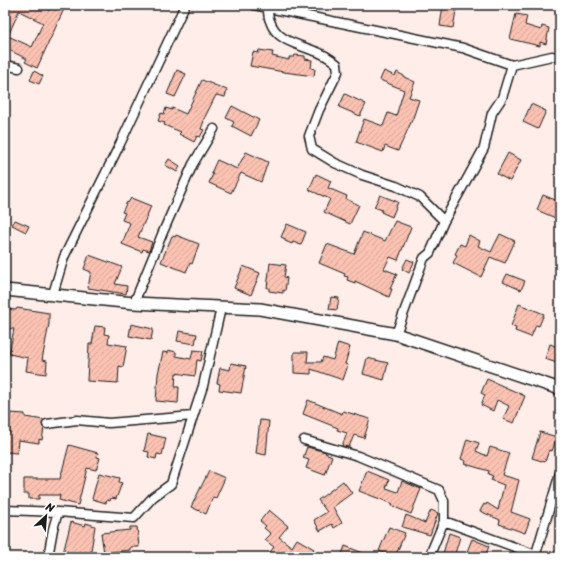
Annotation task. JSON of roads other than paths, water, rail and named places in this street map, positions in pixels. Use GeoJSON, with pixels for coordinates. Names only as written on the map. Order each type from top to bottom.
{"type":"FeatureCollection","features":[{"type":"Feature","properties":{"kind":"street"},"geometry":{"type":"LineString","coordinates":[[53,294],[64,257],[120,144],[185,5]]}},
{"type":"Feature","properties":{"kind":"street"},"geometry":{"type":"LineString","coordinates":[[254,5],[463,48],[512,65],[552,56],[560,58]]}},
{"type":"Feature","properties":{"kind":"street"},"geometry":{"type":"LineString","coordinates":[[268,8],[270,22],[279,35],[296,45],[313,50],[328,57],[337,64],[338,72],[319,110],[309,136],[312,148],[342,166],[362,175],[396,186],[420,197],[444,221]]}},
{"type":"Feature","properties":{"kind":"street"},"geometry":{"type":"LineString","coordinates":[[5,65],[19,68]]}},
{"type":"Feature","properties":{"kind":"street"},"geometry":{"type":"LineString","coordinates":[[396,334],[424,258],[430,253],[444,221],[484,148],[492,113],[502,98],[512,65]]}},
{"type":"Feature","properties":{"kind":"street"},"geometry":{"type":"LineString","coordinates":[[134,303],[193,164],[214,129]]}},
{"type":"Feature","properties":{"kind":"street"},"geometry":{"type":"LineString","coordinates":[[5,290],[134,303],[260,309],[396,334],[560,390]]}},
{"type":"Feature","properties":{"kind":"street"},"geometry":{"type":"LineString","coordinates":[[5,510],[58,512],[134,518],[153,497],[171,484],[203,386],[221,308]]}},
{"type":"Feature","properties":{"kind":"street"},"geometry":{"type":"LineString","coordinates":[[47,424],[77,420],[109,423],[193,416]]}},
{"type":"Feature","properties":{"kind":"street"},"geometry":{"type":"LineString","coordinates":[[304,440],[358,456],[439,490],[444,501],[444,521],[428,557]]}},
{"type":"Feature","properties":{"kind":"street"},"geometry":{"type":"LineString","coordinates":[[444,521],[535,556],[560,473]]}},
{"type":"Feature","properties":{"kind":"street"},"geometry":{"type":"LineString","coordinates":[[48,557],[58,512]]}}]}
